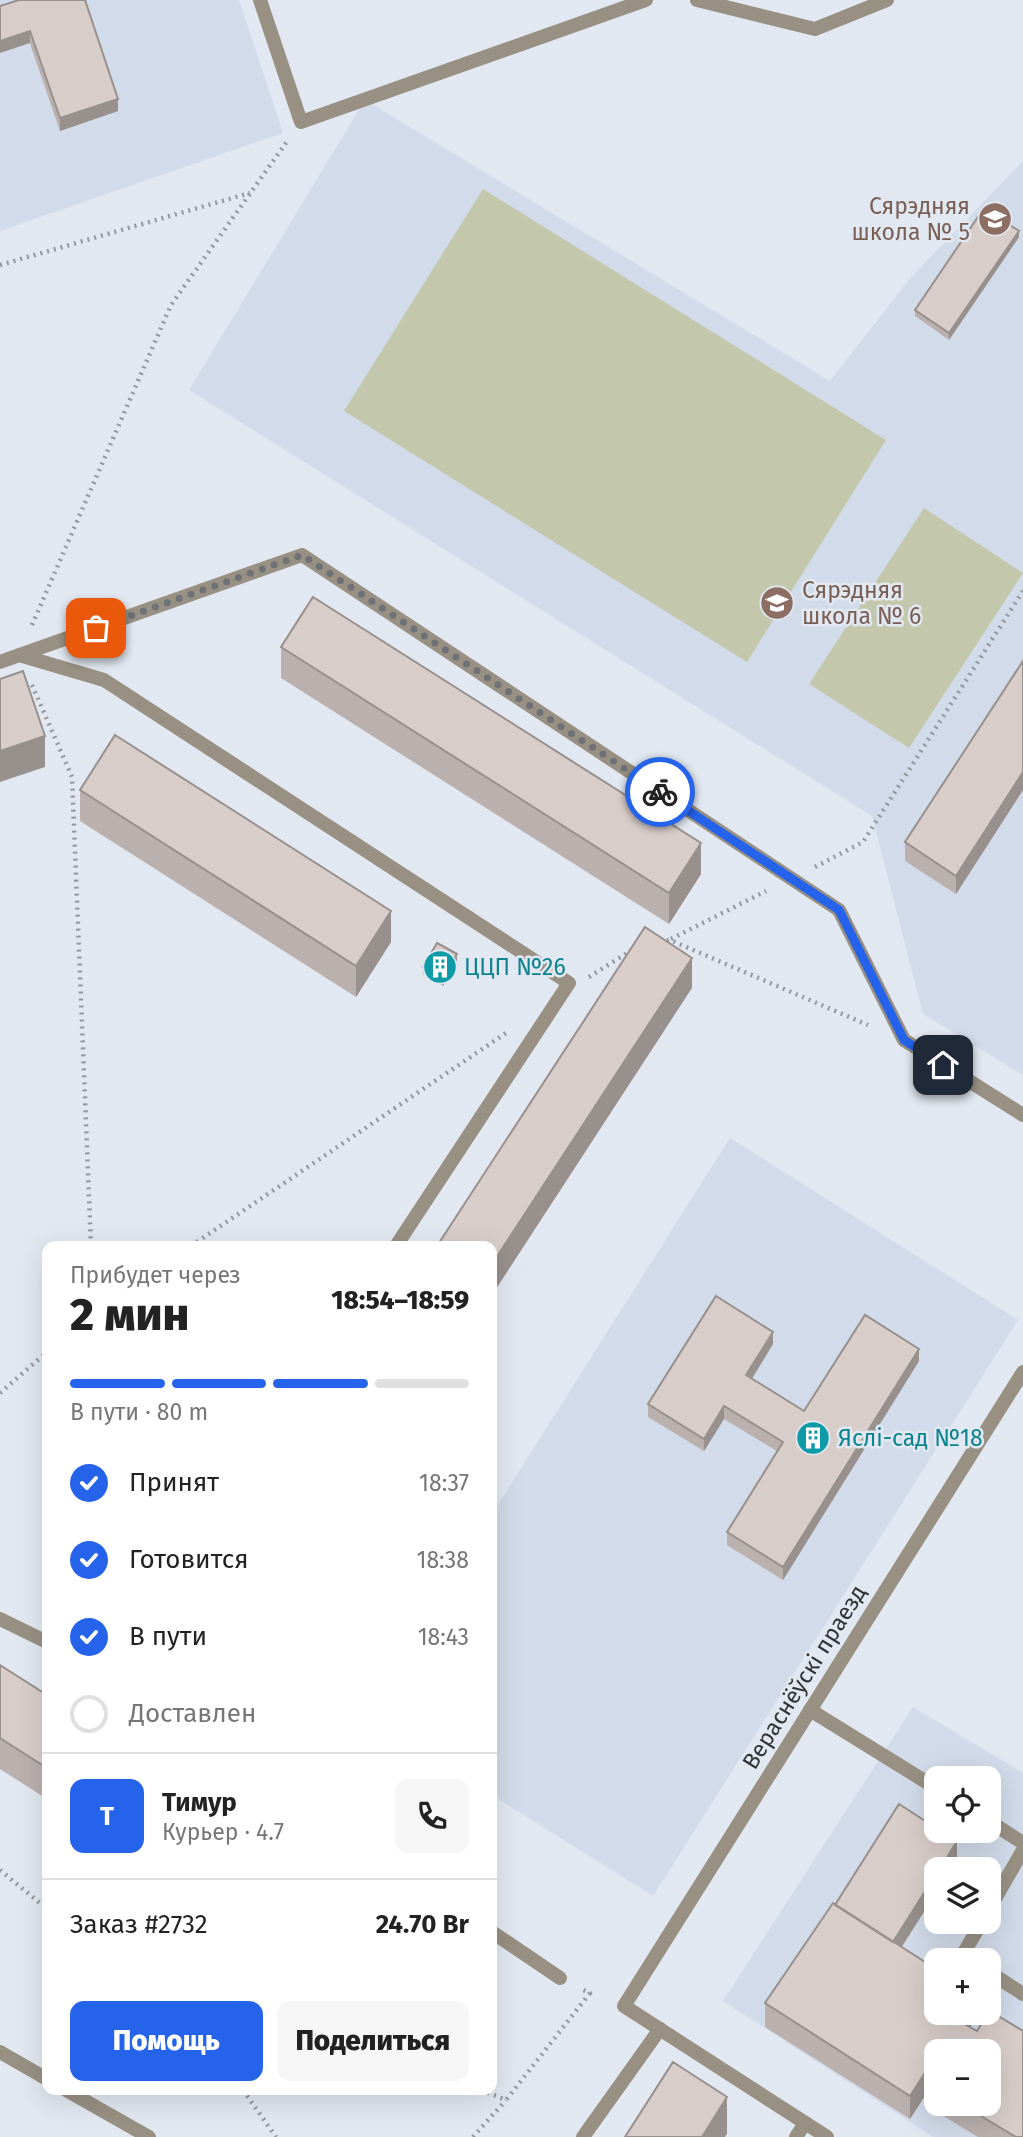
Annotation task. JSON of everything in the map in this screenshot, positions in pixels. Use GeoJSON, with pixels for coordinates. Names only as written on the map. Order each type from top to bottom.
{"type":"FeatureCollection","features":[{"type":"Feature","properties":{"kind":"street"},"geometry":{"type":"LineString","coordinates":[[260,0],[301,122],[646,0]]}},
{"type":"Feature","properties":{"kind":"street"},"geometry":{"type":"LineString","coordinates":[[698,0],[815,29],[887,0]]}},
{"type":"Feature","properties":{"kind":"street"},"geometry":{"type":"LineString","coordinates":[[0,662],[302,555],[839,910],[904,1040],[1023,1115]]}},
{"type":"Feature","properties":{"kind":"street"},"geometry":{"type":"LineString","coordinates":[[19,655],[104,680],[569,983],[399,1241]]}},
{"type":"Feature","properties":{"kind":"street","name":"Вераснёўскі праезд"},"geometry":{"type":"LineString","coordinates":[[660,2029],[624,2006],[1023,1372]]}},
{"type":"Feature","properties":{"kind":"street"},"geometry":{"type":"LineString","coordinates":[[0,1619],[42,1640]]}},
{"type":"Feature","properties":{"kind":"street"},"geometry":{"type":"LineString","coordinates":[[810,1710],[924,1781]]}},
{"type":"Feature","properties":{"kind":"street"},"geometry":{"type":"LineString","coordinates":[[1001,1829],[1023,1843]]}},
{"type":"Feature","properties":{"kind":"street"},"geometry":{"type":"LineString","coordinates":[[1001,1888],[1023,1850]]}},
{"type":"Feature","properties":{"kind":"street"},"geometry":{"type":"LineString","coordinates":[[497,1935],[560,1978]]}},
{"type":"Feature","properties":{"kind":"street"},"geometry":{"type":"LineString","coordinates":[[1001,1980],[1023,1994]]}},
{"type":"Feature","properties":{"kind":"street"},"geometry":{"type":"LineString","coordinates":[[583,2137],[660,2029],[827,2137]]}},
{"type":"Feature","properties":{"kind":"street"},"geometry":{"type":"LineString","coordinates":[[0,2052],[42,2076]]}},
{"type":"Feature","properties":{"kind":"street"},"geometry":{"type":"LineString","coordinates":[[75,2095],[149,2137]]}},
{"type":"Feature","properties":{"kind":"street"},"geometry":{"type":"LineString","coordinates":[[796,2137],[805,2123]]}},
{"type":"Feature","properties":{"kind":"path"},"geometry":{"type":"LineString","coordinates":[[0,265],[251,192]]}},
{"type":"Feature","properties":{"kind":"path"},"geometry":{"type":"LineString","coordinates":[[670,940],[863,842],[1023,591]]}},
{"type":"Feature","properties":{"kind":"path"},"geometry":{"type":"LineString","coordinates":[[0,1393],[42,1356]]}},
{"type":"Feature","properties":{"kind":"path"},"geometry":{"type":"LineString","coordinates":[[0,1870],[42,1906]]}},
{"type":"Feature","properties":{"kind":"path"},"geometry":{"type":"LineString","coordinates":[[473,2137],[506,2100],[590,1993],[560,1978]]}},
{"type":"Feature","properties":{"kind":"path"},"geometry":{"type":"LineString","coordinates":[[247,2095],[276,2137]]}},
{"type":"Feature","properties":{"kind":"path"},"geometry":{"type":"LineString","coordinates":[[494,2095],[506,2100]]}},
{"type":"Feature","properties":{"kind":"shaded area"},"geometry":{"type":"Polygon","coordinates":[[[0,0],[239,0],[283,133],[0,231],[0,0]]]}},
{"type":"Feature","properties":{"kind":"shaded area","name":"Сярэдняя школа № 6"},"geometry":{"type":"Polygon","coordinates":[[[365,100],[830,381],[912,276],[1023,161],[1023,1075],[923,1014],[872,816],[189,390],[365,100]]]}},
{"type":"Feature","properties":{"kind":"shaded area"},"geometry":{"type":"Polygon","coordinates":[[[730,1138],[1018,1320],[653,1896],[497,1798],[497,1506],[730,1138]]]}},
{"type":"Feature","properties":{"kind":"shaded area"},"geometry":{"type":"Polygon","coordinates":[[[913,1707],[1023,1773],[1023,2137],[933,2137],[723,2001],[913,1707]]]}},
{"type":"Feature","properties":{"kind":"green space"},"geometry":{"type":"Polygon","coordinates":[[[483,189],[886,440],[747,662],[344,411],[483,189]]]}},
{"type":"Feature","properties":{"kind":"green space"},"geometry":{"type":"Polygon","coordinates":[[[924,508],[1023,573],[909,748],[809,684],[924,508]]]}},
{"type":"Feature","properties":{"kind":"building"},"geometry":{"type":"Polygon","coordinates":[[[19,0],[85,0],[118,99],[60,118],[30,31],[0,41],[0,6],[19,0]]]}},
{"type":"Feature","properties":{"kind":"building"},"geometry":{"type":"Polygon","coordinates":[[[984,208],[1019,231],[949,333],[915,310],[984,208]]]}},
{"type":"Feature","properties":{"kind":"building"},"geometry":{"type":"Polygon","coordinates":[[[313,597],[701,843],[669,893],[281,647],[313,597]]]}},
{"type":"Feature","properties":{"kind":"building"},"geometry":{"type":"Polygon","coordinates":[[[1023,661],[1023,772],[956,876],[905,842],[1023,661]]]}},
{"type":"Feature","properties":{"kind":"building"},"geometry":{"type":"Polygon","coordinates":[[[23,671],[45,736],[0,751],[0,679],[23,671]]]}},
{"type":"Feature","properties":{"kind":"building"},"geometry":{"type":"Polygon","coordinates":[[[115,735],[391,911],[356,966],[80,790],[115,735]]]}},
{"type":"Feature","properties":{"kind":"building"},"geometry":{"type":"Polygon","coordinates":[[[645,927],[692,958],[497,1256],[497,1241],[440,1241],[645,927]]]}},
{"type":"Feature","properties":{"kind":"building","name":"ЦЦП №26"},"geometry":{"type":"Polygon","coordinates":[[[437,943],[457,954],[443,979],[423,967],[437,943]]]}},
{"type":"Feature","properties":{"kind":"building","name":"Яслі-сад №18"},"geometry":{"type":"Polygon","coordinates":[[[716,1296],[773,1332],[746,1375],[804,1411],[865,1315],[919,1349],[783,1567],[727,1532],[783,1442],[724,1406],[704,1439],[648,1404],[716,1296]]]}},
{"type":"Feature","properties":{"kind":"building"},"geometry":{"type":"Polygon","coordinates":[[[0,1665],[42,1692],[42,1765],[0,1738],[0,1665]]]}},
{"type":"Feature","properties":{"kind":"building"},"geometry":{"type":"Polygon","coordinates":[[[899,1804],[924,1820],[924,1843],[956,1843],[947,1857],[924,1857],[924,1893],[893,1942],[835,1905],[899,1804]]]}},
{"type":"Feature","properties":{"kind":"building"},"geometry":{"type":"Polygon","coordinates":[[[833,1903],[924,1961],[924,2025],[966,2025],[977,2031],[981,2025],[1001,2025],[1001,2018],[1023,2031],[1023,2137],[1016,2137],[981,2116],[1001,2116],[1001,2039],[924,2039],[924,2074],[910,2096],[765,2003],[833,1903]]]}},
{"type":"Feature","properties":{"kind":"building"},"geometry":{"type":"Polygon","coordinates":[[[673,2062],[727,2097],[702,2137],[625,2137],[673,2062]]]}},
{"type":"Feature","properties":{"kind":"way so far"},"geometry":{"type":"LineString","coordinates":[[96,628],[302,555],[660,792]]}},
{"type":"Feature","properties":{"kind":"place","name":"Сярэдняя школа № 5"},"geometry":{"type":"Point","coordinates":[995,219]}},
{"type":"Feature","properties":{"kind":"place","name":"Сярэдняя школа № 6"},"geometry":{"type":"Point","coordinates":[777,603]}},
{"type":"Feature","properties":{"kind":"place","name":"ЦЦП №26"},"geometry":{"type":"Point","coordinates":[440,967]}},
{"type":"Feature","properties":{"kind":"place","name":"Яслі-сад №18"},"geometry":{"type":"Point","coordinates":[813,1438]}},
{"type":"Feature","properties":{"kind":"route"},"geometry":{"type":"LineString","coordinates":[[660,792],[839,910],[904,1040],[943,1065]]}}]}
